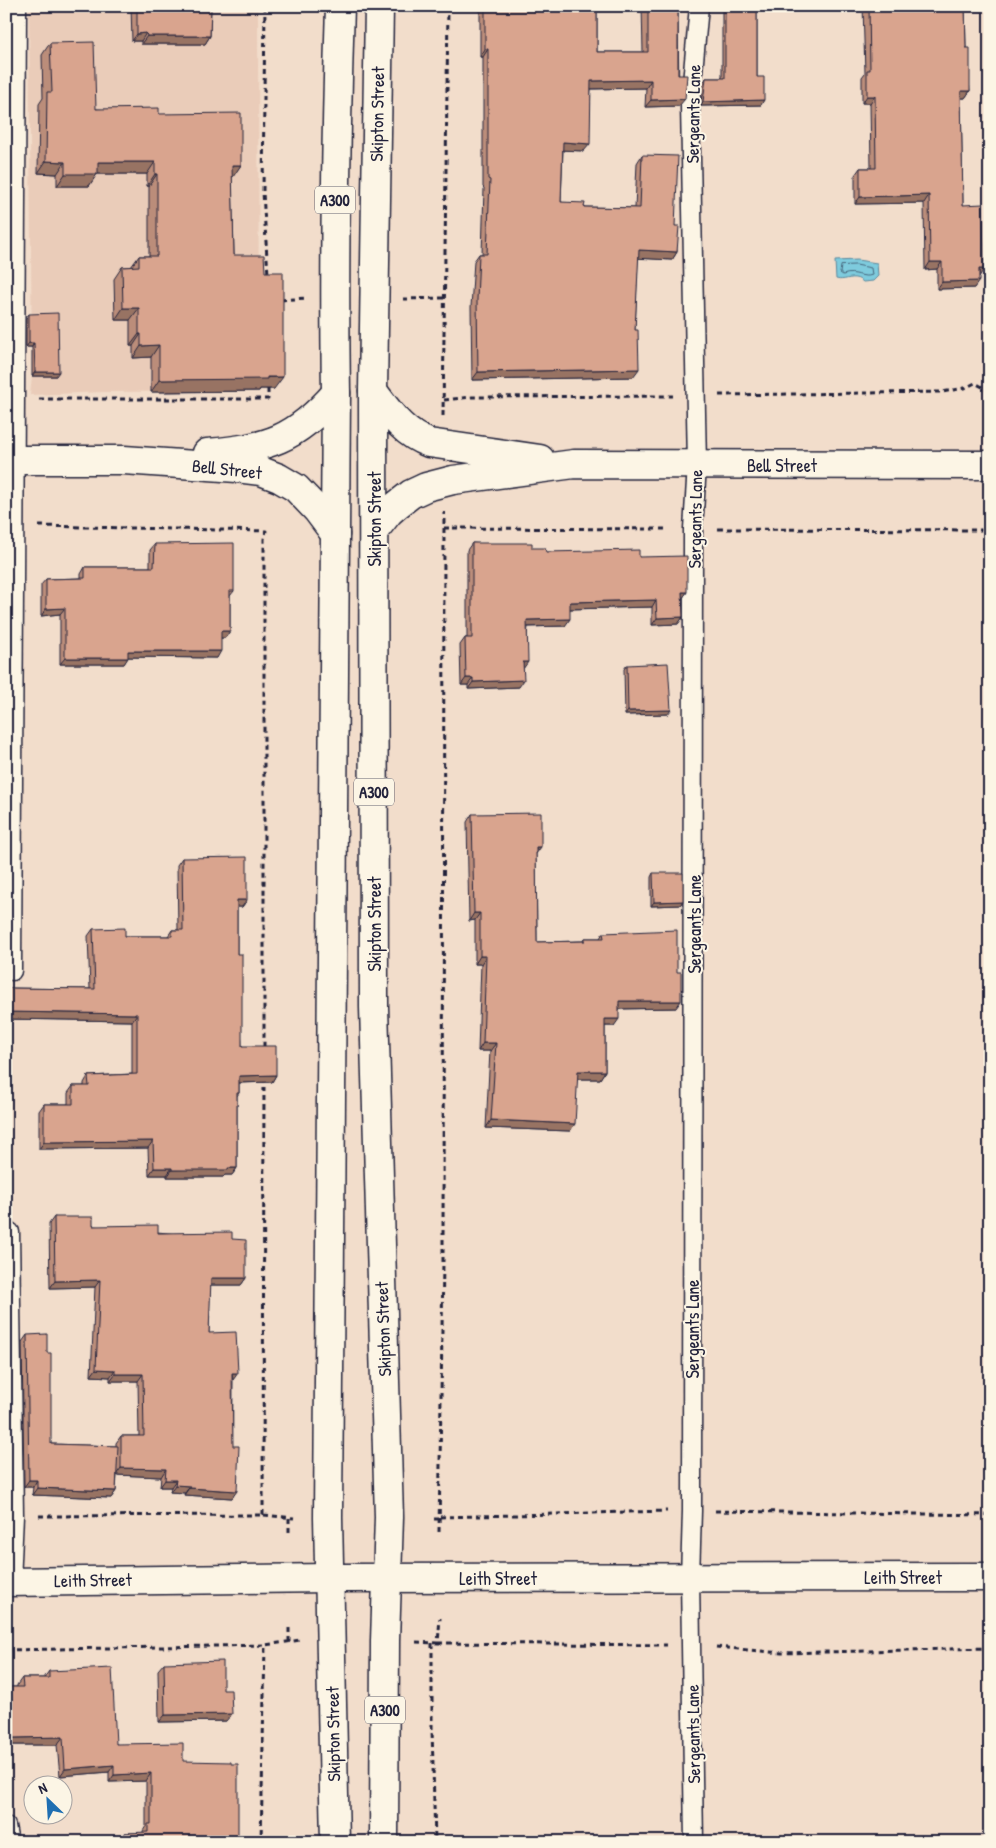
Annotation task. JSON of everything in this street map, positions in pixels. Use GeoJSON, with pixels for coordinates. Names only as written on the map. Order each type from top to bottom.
{"type":"FeatureCollection","features":[{"type":"Feature","properties":{"kind":"main road","name":"Skipton Street"},"geometry":{"type":"LineString","coordinates":[[335,1842],[328,1518],[336,393],[335,242],[340,6]]}},
{"type":"Feature","properties":{"kind":"main road","name":"Skipton Street"},"geometry":{"type":"LineString","coordinates":[[379,6],[374,390],[374,1007],[389,1517],[385,1641],[384,1842]]}},
{"type":"Feature","properties":{"kind":"main road","name":"Bell Street"},"geometry":{"type":"LineString","coordinates":[[374,390],[393,417],[409,432],[422,440],[443,445],[574,464],[990,465]]}},
{"type":"Feature","properties":{"kind":"main road","name":"Bell Street"},"geometry":{"type":"LineString","coordinates":[[124,460],[227,451],[266,445],[285,438],[301,428],[336,393]]}},
{"type":"Feature","properties":{"kind":"main road","name":"Bell Street"},"geometry":{"type":"LineString","coordinates":[[10,460],[124,460],[237,468],[270,473],[302,493],[335,534]]}},
{"type":"Feature","properties":{"kind":"main road","name":"Bell Street"},"geometry":{"type":"LineString","coordinates":[[374,531],[389,512],[410,494],[426,487],[443,482],[574,464]]}},
{"type":"Feature","properties":{"kind":"main road","name":"Leith Street"},"geometry":{"type":"LineString","coordinates":[[8,1582],[329,1578],[990,1577]]}},
{"type":"Feature","properties":{"kind":"lane"},"geometry":{"type":"LineString","coordinates":[[12,971],[14,526],[10,460],[15,398],[17,6]]}},
{"type":"Feature","properties":{"kind":"lane","name":"Sergeants Lane"},"geometry":{"type":"LineString","coordinates":[[694,1842],[690,1578],[694,922],[693,529],[696,465],[690,104],[699,6]]}},
{"type":"Feature","properties":{"kind":"lane"},"geometry":{"type":"LineString","coordinates":[[8,1582],[14,1516],[10,1232]]}},
{"type":"Feature","properties":{"kind":"lane"},"geometry":{"type":"LineString","coordinates":[[6,1826],[9,1842]]}},
{"type":"Feature","properties":{"kind":"path"},"geometry":{"type":"LineString","coordinates":[[265,6],[263,192],[269,282]]}},
{"type":"Feature","properties":{"kind":"path"},"geometry":{"type":"LineString","coordinates":[[443,445],[448,6]]}},
{"type":"Feature","properties":{"kind":"path"},"geometry":{"type":"LineString","coordinates":[[278,300],[310,298]]}},
{"type":"Feature","properties":{"kind":"path"},"geometry":{"type":"LineString","coordinates":[[398,299],[444,298]]}},
{"type":"Feature","properties":{"kind":"path"},"geometry":{"type":"LineString","coordinates":[[15,398],[268,399],[268,379]]}},
{"type":"Feature","properties":{"kind":"path"},"geometry":{"type":"LineString","coordinates":[[440,1532],[443,1262],[443,482]]}},
{"type":"Feature","properties":{"kind":"path"},"geometry":{"type":"LineString","coordinates":[[14,526],[266,531],[264,539],[264,1057]]}},
{"type":"Feature","properties":{"kind":"path"},"geometry":{"type":"LineString","coordinates":[[263,1515],[264,1077]]}},
{"type":"Feature","properties":{"kind":"path"},"geometry":{"type":"LineString","coordinates":[[14,1516],[263,1515],[294,1518]]}},
{"type":"Feature","properties":{"kind":"path"},"geometry":{"type":"LineString","coordinates":[[289,1518],[289,1535]]}},
{"type":"Feature","properties":{"kind":"path"},"geometry":{"type":"LineString","coordinates":[[434,1518],[440,1519]]}},
{"type":"Feature","properties":{"kind":"path"},"geometry":{"type":"LineString","coordinates":[[416,1642],[438,1643],[440,1618]]}},
{"type":"Feature","properties":{"kind":"path"},"geometry":{"type":"LineString","coordinates":[[289,1627],[289,1642]]}},
{"type":"Feature","properties":{"kind":"path"},"geometry":{"type":"LineString","coordinates":[[6,1650],[265,1645],[300,1640]]}},
{"type":"Feature","properties":{"kind":"path"},"geometry":{"type":"LineString","coordinates":[[432,1643],[432,1728],[436,1842]]}},
{"type":"Feature","properties":{"kind":"path"},"geometry":{"type":"LineString","coordinates":[[262,1842],[265,1645]]}},
{"type":"Feature","properties":{"kind":"shaded area"},"geometry":{"type":"Polygon","coordinates":[[[29,6],[258,6],[259,391],[104,392],[30,395],[32,376],[29,6]]]}},
{"type":"Feature","properties":{"kind":"water"},"geometry":{"type":"Polygon","coordinates":[[[857,260],[877,263],[878,276],[873,281],[863,282],[856,278],[836,279],[835,261],[857,260]]]}},
{"type":"Feature","properties":{"kind":"building"},"geometry":{"type":"Polygon","coordinates":[[[137,6],[211,6],[210,36],[147,36],[146,33],[137,34],[137,6]]]}},
{"type":"Feature","properties":{"kind":"building"},"geometry":{"type":"Polygon","coordinates":[[[485,6],[597,6],[597,52],[648,52],[648,6],[678,6],[678,75],[687,75],[685,99],[651,100],[651,80],[591,81],[590,144],[563,142],[561,202],[585,203],[584,207],[640,208],[642,155],[678,156],[675,226],[679,226],[677,252],[639,250],[635,330],[638,330],[639,369],[478,372],[477,300],[479,254],[487,254],[490,180],[488,179],[488,49],[485,49],[485,6]]]}},
{"type":"Feature","properties":{"kind":"building"},"geometry":{"type":"Polygon","coordinates":[[[725,6],[757,6],[757,77],[764,77],[764,100],[703,102],[706,78],[725,78],[725,6]]]}},
{"type":"Feature","properties":{"kind":"building"},"geometry":{"type":"Polygon","coordinates":[[[869,6],[965,6],[966,48],[970,48],[970,91],[961,91],[963,205],[983,204],[984,269],[979,269],[979,281],[942,282],[942,262],[930,262],[929,195],[860,197],[860,168],[876,168],[875,96],[867,96],[867,70],[870,70],[869,6]]]}},
{"type":"Feature","properties":{"kind":"building"},"geometry":{"type":"Polygon","coordinates":[[[94,42],[96,109],[159,108],[159,114],[241,113],[241,165],[232,165],[234,255],[264,255],[265,272],[283,272],[283,377],[267,377],[267,379],[159,380],[159,345],[141,346],[139,308],[123,308],[122,267],[139,266],[139,256],[157,256],[157,174],[155,174],[155,162],[98,162],[98,174],[65,174],[65,162],[46,161],[47,92],[52,92],[50,43],[94,42]]]}},
{"type":"Feature","properties":{"kind":"building"},"geometry":{"type":"Polygon","coordinates":[[[6,295],[7,311],[10,311],[10,340],[6,340],[6,295]]]}},
{"type":"Feature","properties":{"kind":"building"},"geometry":{"type":"Polygon","coordinates":[[[58,313],[59,372],[35,372],[34,343],[29,343],[29,314],[58,313]]]}},
{"type":"Feature","properties":{"kind":"building"},"geometry":{"type":"Polygon","coordinates":[[[234,543],[234,591],[230,591],[230,631],[221,631],[221,651],[128,651],[128,658],[65,658],[65,608],[46,609],[46,579],[85,578],[85,567],[154,567],[155,544],[234,543]]]}},
{"type":"Feature","properties":{"kind":"building"},"geometry":{"type":"Polygon","coordinates":[[[472,543],[532,543],[532,548],[545,548],[546,552],[639,550],[639,557],[687,556],[687,592],[682,592],[683,617],[657,618],[656,600],[570,602],[570,619],[527,620],[528,662],[523,662],[524,680],[473,682],[473,678],[466,678],[465,638],[472,638],[472,543]]]}},
{"type":"Feature","properties":{"kind":"building"},"geometry":{"type":"Polygon","coordinates":[[[668,663],[671,710],[628,711],[627,665],[668,663]]]}},
{"type":"Feature","properties":{"kind":"building"},"geometry":{"type":"Polygon","coordinates":[[[541,813],[541,847],[536,847],[537,942],[585,941],[585,938],[604,938],[603,933],[677,930],[677,972],[681,972],[681,1001],[619,1001],[619,1019],[605,1019],[605,1071],[578,1071],[575,1124],[491,1120],[496,1043],[483,1043],[486,956],[480,956],[480,913],[474,913],[472,814],[541,813]]]}},
{"type":"Feature","properties":{"kind":"building"},"geometry":{"type":"Polygon","coordinates":[[[247,857],[247,900],[237,900],[237,954],[242,954],[242,1046],[276,1046],[276,1075],[239,1076],[239,1093],[237,1093],[237,1168],[228,1168],[228,1170],[172,1170],[172,1168],[154,1168],[153,1141],[44,1142],[44,1104],[73,1104],[73,1086],[89,1086],[88,1076],[137,1074],[137,1014],[6,1012],[6,988],[95,989],[93,929],[125,928],[125,936],[172,936],[172,930],[183,930],[182,858],[247,857]]]}},
{"type":"Feature","properties":{"kind":"building"},"geometry":{"type":"Polygon","coordinates":[[[653,873],[683,873],[683,901],[654,902],[653,873]]]}},
{"type":"Feature","properties":{"kind":"building"},"geometry":{"type":"Polygon","coordinates":[[[54,1217],[93,1217],[93,1226],[158,1225],[158,1233],[232,1232],[232,1239],[246,1240],[246,1278],[211,1278],[209,1333],[236,1332],[238,1373],[232,1373],[233,1446],[239,1446],[237,1491],[189,1488],[190,1486],[175,1485],[176,1480],[165,1480],[166,1469],[121,1468],[121,1436],[144,1436],[143,1374],[115,1374],[115,1370],[96,1369],[100,1280],[55,1281],[54,1217]]]}},
{"type":"Feature","properties":{"kind":"building"},"geometry":{"type":"Polygon","coordinates":[[[47,1334],[47,1353],[51,1353],[51,1444],[118,1446],[116,1491],[37,1488],[37,1480],[29,1480],[27,1335],[47,1334]]]}},
{"type":"Feature","properties":{"kind":"building"},"geometry":{"type":"Polygon","coordinates":[[[6,1361],[8,1481],[6,1481],[6,1361]]]}},
{"type":"Feature","properties":{"kind":"building"},"geometry":{"type":"Polygon","coordinates":[[[223,1661],[223,1690],[231,1690],[232,1714],[165,1715],[164,1663],[223,1661]]]}},
{"type":"Feature","properties":{"kind":"building"},"geometry":{"type":"Polygon","coordinates":[[[112,1668],[116,1744],[183,1743],[183,1761],[231,1762],[231,1764],[238,1764],[238,1842],[125,1842],[125,1833],[148,1832],[148,1824],[151,1824],[151,1773],[114,1775],[114,1765],[65,1769],[63,1737],[13,1738],[13,1721],[10,1721],[9,1687],[23,1687],[22,1678],[49,1678],[49,1671],[112,1668]]]}}]}
